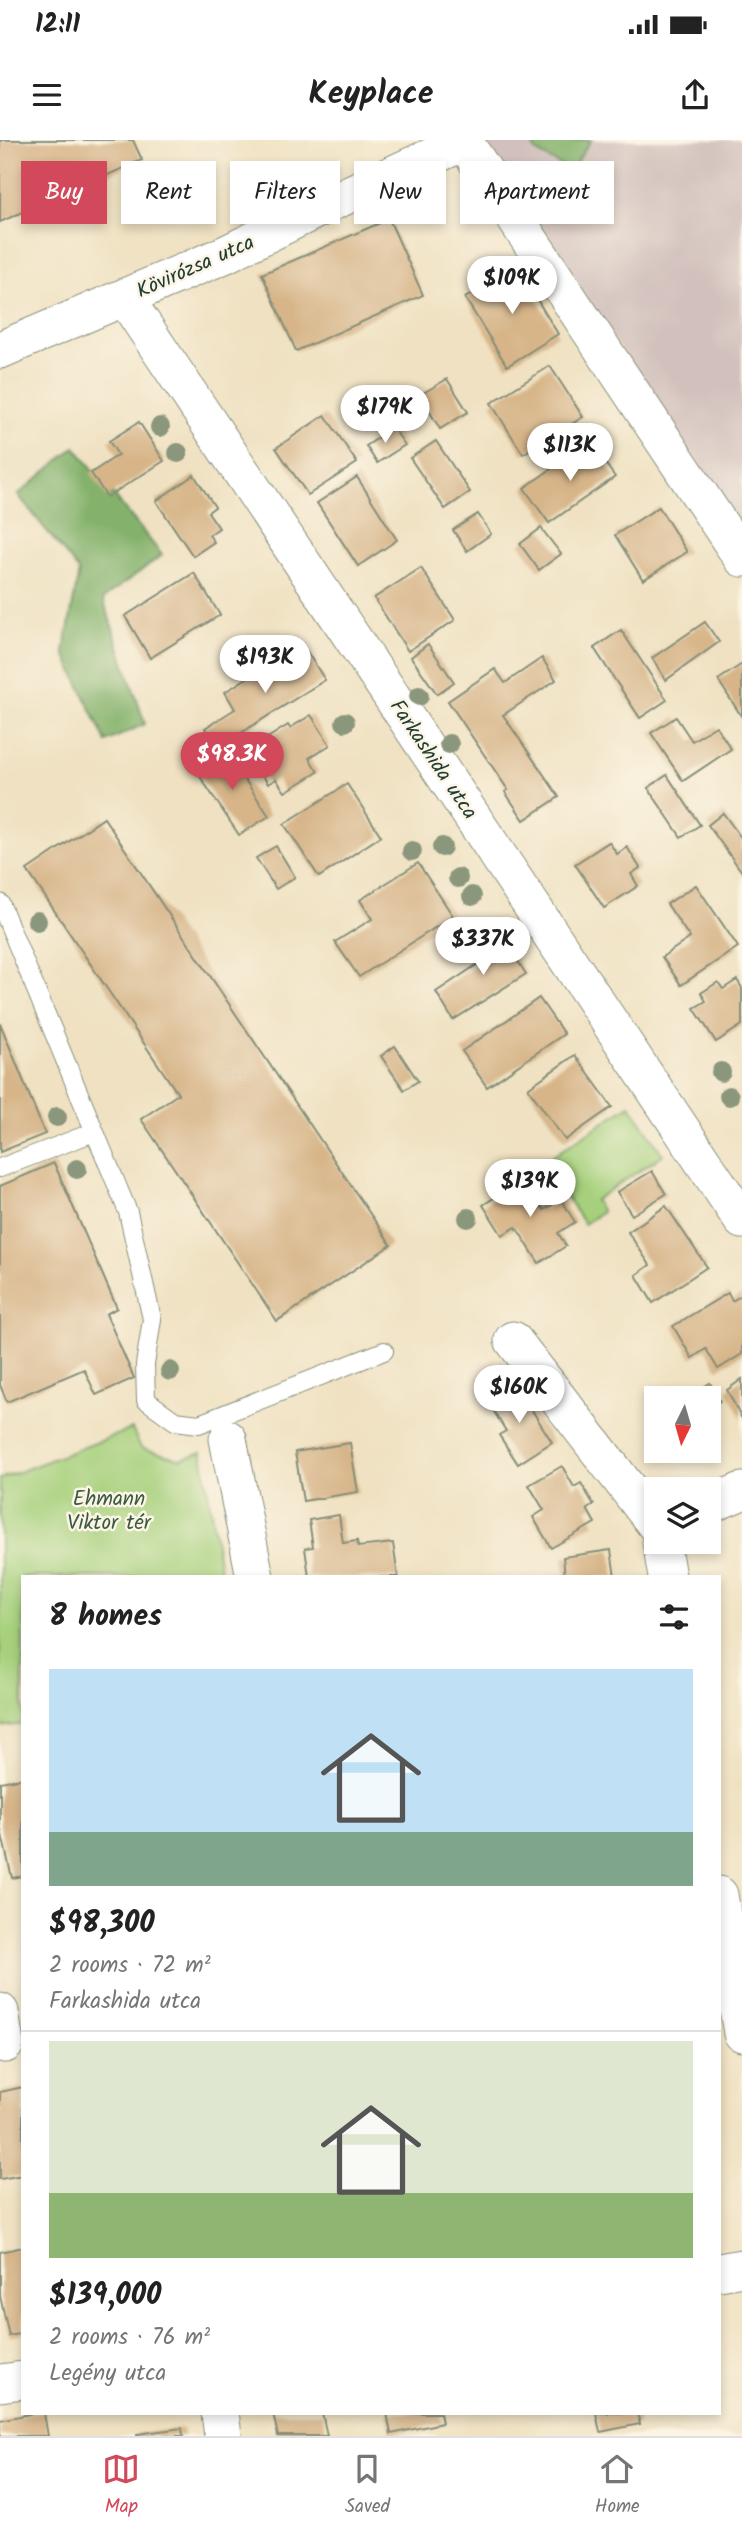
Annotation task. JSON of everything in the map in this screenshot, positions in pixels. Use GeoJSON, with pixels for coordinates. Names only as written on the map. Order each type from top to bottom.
{"type":"FeatureCollection","features":[{"type":"Feature","properties":{"kind":"street","name":"Kövirózsa utca"},"geometry":{"type":"LineString","coordinates":[[0,350],[224,254],[463,141]]}},
{"type":"Feature","properties":{"kind":"street"},"geometry":{"type":"LineString","coordinates":[[463,141],[742,558]]}},
{"type":"Feature","properties":{"kind":"street","name":"Farkashida utca"},"geometry":{"type":"LineString","coordinates":[[125,298],[742,1220]]}},
{"type":"Feature","properties":{"kind":"street"},"geometry":{"type":"LineString","coordinates":[[513,1340],[644,1509]]}},
{"type":"Feature","properties":{"kind":"street"},"geometry":{"type":"LineString","coordinates":[[228,1439],[255,1575]]}},
{"type":"Feature","properties":{"kind":"street"},"geometry":{"type":"LineString","coordinates":[[721,1500],[742,1491]]}},
{"type":"Feature","properties":{"kind":"street"},"geometry":{"type":"LineString","coordinates":[[663,1554],[667,1575]]}},
{"type":"Feature","properties":{"kind":"street"},"geometry":{"type":"LineString","coordinates":[[722,1935],[742,2033]]}},
{"type":"Feature","properties":{"kind":"street"},"geometry":{"type":"LineString","coordinates":[[721,2272],[742,2268]]}},
{"type":"Feature","properties":{"kind":"street"},"geometry":{"type":"LineString","coordinates":[[0,2383],[21,2380]]}},
{"type":"Feature","properties":{"kind":"street"},"geometry":{"type":"LineString","coordinates":[[220,2415],[223,2436]]}},
{"type":"Feature","properties":{"kind":"lane"},"geometry":{"type":"LineString","coordinates":[[2,915],[128,1212],[152,1319],[145,1365],[146,1400],[175,1421],[199,1424],[384,1351]]}},
{"type":"Feature","properties":{"kind":"lane"},"geometry":{"type":"LineString","coordinates":[[0,1168],[94,1132]]}},
{"type":"Feature","properties":{"kind":"shaded area"},"geometry":{"type":"Polygon","coordinates":[[[478,140],[742,140],[742,527],[535,224],[614,224],[614,161],[492,161],[478,140]]]}},
{"type":"Feature","properties":{"kind":"green space"},"geometry":{"type":"Polygon","coordinates":[[[532,140],[591,140],[577,161],[553,161],[535,151],[532,140]]]}},
{"type":"Feature","properties":{"kind":"green space"},"geometry":{"type":"Polygon","coordinates":[[[75,447],[162,555],[103,599],[145,724],[106,742],[64,652],[79,571],[18,495],[75,447]]]}},
{"type":"Feature","properties":{"kind":"green space"},"geometry":{"type":"Polygon","coordinates":[[[630,1105],[663,1155],[595,1200],[602,1212],[584,1224],[563,1192],[546,1202],[527,1173],[630,1105]]]}},
{"type":"Feature","properties":{"kind":"green space","name":"Ehmann Viktor tér"},"geometry":{"type":"Polygon","coordinates":[[[132,1429],[141,1448],[181,1459],[202,1452],[221,1575],[21,1575],[21,1724],[0,1727],[0,1479],[132,1429]]]}},
{"type":"Feature","properties":{"kind":"building"},"geometry":{"type":"Polygon","coordinates":[[[0,140],[133,140],[142,160],[121,161],[121,169],[107,175],[107,161],[21,161],[21,213],[0,222],[0,140]]]}},
{"type":"Feature","properties":{"kind":"building"},"geometry":{"type":"Polygon","coordinates":[[[377,224],[391,224],[423,295],[296,351],[262,274],[377,224]]]}},
{"type":"Feature","properties":{"kind":"building"},"geometry":{"type":"Polygon","coordinates":[[[517,267],[558,334],[507,366],[465,298],[517,267]]]}},
{"type":"Feature","properties":{"kind":"building"},"geometry":{"type":"Polygon","coordinates":[[[550,366],[583,417],[523,454],[491,403],[550,366]]]}},
{"type":"Feature","properties":{"kind":"building"},"geometry":{"type":"Polygon","coordinates":[[[447,379],[468,412],[440,429],[420,395],[447,379]]]}},
{"type":"Feature","properties":{"kind":"building"},"geometry":{"type":"Polygon","coordinates":[[[325,415],[357,463],[308,495],[276,448],[325,415]]]}},
{"type":"Feature","properties":{"kind":"building"},"geometry":{"type":"Polygon","coordinates":[[[139,422],[164,461],[107,497],[91,473],[118,455],[109,441],[139,422]]]}},
{"type":"Feature","properties":{"kind":"building"},"geometry":{"type":"Polygon","coordinates":[[[393,428],[405,445],[377,463],[366,446],[393,428]]]}},
{"type":"Feature","properties":{"kind":"building"},"geometry":{"type":"Polygon","coordinates":[[[436,441],[470,492],[445,509],[410,458],[436,441]]]}},
{"type":"Feature","properties":{"kind":"building"},"geometry":{"type":"Polygon","coordinates":[[[590,442],[615,477],[549,523],[524,488],[590,442]]]}},
{"type":"Feature","properties":{"kind":"building"},"geometry":{"type":"Polygon","coordinates":[[[194,475],[215,507],[208,512],[219,528],[209,535],[214,542],[193,556],[156,501],[194,475]]]}},
{"type":"Feature","properties":{"kind":"building"},"geometry":{"type":"Polygon","coordinates":[[[357,477],[397,540],[358,566],[317,503],[357,477]]]}},
{"type":"Feature","properties":{"kind":"building"},"geometry":{"type":"Polygon","coordinates":[[[659,507],[687,552],[643,580],[615,535],[659,507]]]}},
{"type":"Feature","properties":{"kind":"building"},"geometry":{"type":"Polygon","coordinates":[[[478,514],[491,534],[467,551],[453,530],[478,514]]]}},
{"type":"Feature","properties":{"kind":"building"},"geometry":{"type":"Polygon","coordinates":[[[541,528],[561,554],[539,570],[520,544],[541,528]]]}},
{"type":"Feature","properties":{"kind":"building"},"geometry":{"type":"Polygon","coordinates":[[[421,568],[455,620],[408,651],[374,598],[421,568]]]}},
{"type":"Feature","properties":{"kind":"building"},"geometry":{"type":"Polygon","coordinates":[[[194,573],[220,615],[150,658],[125,616],[194,573]]]}},
{"type":"Feature","properties":{"kind":"building"},"geometry":{"type":"Polygon","coordinates":[[[705,622],[719,642],[666,680],[652,658],[705,622]]]}},
{"type":"Feature","properties":{"kind":"building"},"geometry":{"type":"Polygon","coordinates":[[[621,630],[667,700],[640,718],[594,648],[621,630]]]}},
{"type":"Feature","properties":{"kind":"building"},"geometry":{"type":"Polygon","coordinates":[[[302,644],[325,680],[217,748],[205,728],[235,709],[225,692],[272,662],[280,676],[293,668],[285,655],[302,644]]]}},
{"type":"Feature","properties":{"kind":"building"},"geometry":{"type":"Polygon","coordinates":[[[428,644],[454,682],[437,694],[411,657],[428,644]]]}},
{"type":"Feature","properties":{"kind":"building"},"geometry":{"type":"Polygon","coordinates":[[[542,658],[556,680],[503,715],[559,797],[524,820],[505,792],[508,790],[448,701],[495,669],[505,683],[542,658]]]}},
{"type":"Feature","properties":{"kind":"building"},"geometry":{"type":"Polygon","coordinates":[[[742,664],[742,717],[718,680],[742,664]]]}},
{"type":"Feature","properties":{"kind":"building"},"geometry":{"type":"Polygon","coordinates":[[[311,715],[330,745],[309,758],[318,772],[285,792],[276,779],[268,784],[247,751],[288,725],[290,728],[311,715]]]}},
{"type":"Feature","properties":{"kind":"building"},"geometry":{"type":"Polygon","coordinates":[[[676,717],[692,741],[716,726],[731,749],[683,781],[651,733],[676,717]]]}},
{"type":"Feature","properties":{"kind":"building"},"geometry":{"type":"Polygon","coordinates":[[[225,750],[269,816],[239,835],[195,769],[225,750]]]}},
{"type":"Feature","properties":{"kind":"building"},"geometry":{"type":"Polygon","coordinates":[[[667,775],[700,825],[681,837],[648,788],[667,775]]]}},
{"type":"Feature","properties":{"kind":"building"},"geometry":{"type":"Polygon","coordinates":[[[347,784],[381,836],[319,877],[284,824],[347,784]]]}},
{"type":"Feature","properties":{"kind":"building"},"geometry":{"type":"Polygon","coordinates":[[[723,813],[742,839],[742,872],[708,825],[723,813]]]}},
{"type":"Feature","properties":{"kind":"building"},"geometry":{"type":"Polygon","coordinates":[[[104,818],[391,1245],[277,1321],[141,1119],[178,1094],[27,870],[104,818]]]}},
{"type":"Feature","properties":{"kind":"building"},"geometry":{"type":"Polygon","coordinates":[[[609,842],[617,854],[627,847],[640,868],[631,874],[638,886],[604,908],[575,864],[609,842]]]}},
{"type":"Feature","properties":{"kind":"building"},"geometry":{"type":"Polygon","coordinates":[[[276,846],[295,877],[276,889],[256,858],[276,846]]]}},
{"type":"Feature","properties":{"kind":"building"},"geometry":{"type":"Polygon","coordinates":[[[418,863],[453,916],[359,977],[335,942],[372,919],[360,900],[418,863]]]}},
{"type":"Feature","properties":{"kind":"building"},"geometry":{"type":"Polygon","coordinates":[[[696,885],[738,947],[681,985],[662,957],[690,938],[667,904],[696,885]]]}},
{"type":"Feature","properties":{"kind":"building"},"geometry":{"type":"Polygon","coordinates":[[[497,928],[526,974],[453,1020],[436,992],[487,958],[477,940],[497,928]]]}},
{"type":"Feature","properties":{"kind":"building"},"geometry":{"type":"Polygon","coordinates":[[[737,980],[742,988],[742,1025],[716,1042],[694,1008],[706,1001],[701,993],[718,982],[723,989],[737,980]]]}},
{"type":"Feature","properties":{"kind":"building"},"geometry":{"type":"Polygon","coordinates":[[[539,998],[564,1034],[487,1087],[462,1051],[539,998]]]}},
{"type":"Feature","properties":{"kind":"building"},"geometry":{"type":"Polygon","coordinates":[[[0,1023],[45,1134],[0,1152],[0,1023]]]}},
{"type":"Feature","properties":{"kind":"building"},"geometry":{"type":"Polygon","coordinates":[[[395,1046],[418,1081],[404,1090],[381,1056],[395,1046]]]}},
{"type":"Feature","properties":{"kind":"building"},"geometry":{"type":"Polygon","coordinates":[[[575,1055],[612,1107],[565,1140],[528,1088],[575,1055]]]}},
{"type":"Feature","properties":{"kind":"building"},"geometry":{"type":"Polygon","coordinates":[[[54,1163],[117,1308],[106,1314],[134,1378],[96,1395],[84,1369],[7,1402],[0,1385],[0,1186],[54,1163]]]}},
{"type":"Feature","properties":{"kind":"building"},"geometry":{"type":"Polygon","coordinates":[[[652,1171],[666,1194],[632,1215],[617,1192],[652,1171]]]}},
{"type":"Feature","properties":{"kind":"building"},"geometry":{"type":"Polygon","coordinates":[[[523,1179],[544,1210],[561,1200],[575,1222],[558,1233],[566,1246],[539,1263],[516,1227],[502,1235],[483,1205],[523,1179]]]}},
{"type":"Feature","properties":{"kind":"building"},"geometry":{"type":"Polygon","coordinates":[[[666,1206],[707,1267],[653,1303],[636,1275],[650,1265],[628,1232],[666,1206]]]}},
{"type":"Feature","properties":{"kind":"building"},"geometry":{"type":"Polygon","coordinates":[[[728,1293],[732,1301],[742,1295],[742,1354],[718,1369],[706,1349],[692,1358],[673,1326],[728,1293]]]}},
{"type":"Feature","properties":{"kind":"building"},"geometry":{"type":"Polygon","coordinates":[[[742,1379],[742,1419],[727,1390],[742,1379]]]}},
{"type":"Feature","properties":{"kind":"building"},"geometry":{"type":"Polygon","coordinates":[[[516,1385],[552,1442],[518,1464],[499,1435],[506,1431],[488,1402],[516,1385]]]}},
{"type":"Feature","properties":{"kind":"building"},"geometry":{"type":"Polygon","coordinates":[[[350,1443],[358,1492],[303,1501],[295,1452],[350,1443]]]}},
{"type":"Feature","properties":{"kind":"building"},"geometry":{"type":"Polygon","coordinates":[[[562,1466],[574,1487],[581,1483],[594,1505],[587,1509],[595,1523],[551,1548],[533,1517],[544,1510],[529,1485],[562,1466]]]}},
{"type":"Feature","properties":{"kind":"building"},"geometry":{"type":"Polygon","coordinates":[[[339,1515],[343,1543],[357,1541],[358,1547],[393,1543],[398,1575],[309,1575],[305,1548],[313,1547],[309,1520],[339,1515]]]}},
{"type":"Feature","properties":{"kind":"building"},"geometry":{"type":"Polygon","coordinates":[[[611,1550],[615,1575],[565,1575],[563,1557],[611,1550]]]}},
{"type":"Feature","properties":{"kind":"building"},"geometry":{"type":"Polygon","coordinates":[[[21,1778],[21,1876],[12,1878],[0,1826],[0,1782],[21,1778]]]}},
{"type":"Feature","properties":{"kind":"building"},"geometry":{"type":"Polygon","coordinates":[[[21,2087],[21,2175],[0,2179],[0,2092],[21,2087]]]}},
{"type":"Feature","properties":{"kind":"building"},"geometry":{"type":"Polygon","coordinates":[[[21,2247],[21,2333],[9,2336],[0,2296],[0,2252],[21,2247]]]}},
{"type":"Feature","properties":{"kind":"building"},"geometry":{"type":"Polygon","coordinates":[[[24,2415],[44,2415],[48,2436],[0,2436],[0,2420],[24,2415]]]}},
{"type":"Feature","properties":{"kind":"building"},"geometry":{"type":"Polygon","coordinates":[[[273,2415],[322,2415],[327,2436],[278,2436],[273,2415]]]}},
{"type":"Feature","properties":{"kind":"building"},"geometry":{"type":"Polygon","coordinates":[[[387,2415],[440,2415],[442,2423],[391,2434],[387,2415]]]}},
{"type":"Feature","properties":{"kind":"building"},"geometry":{"type":"Polygon","coordinates":[[[596,2415],[638,2415],[640,2424],[600,2432],[596,2415]]]}},
{"type":"Feature","properties":{"kind":"building"},"geometry":{"type":"Polygon","coordinates":[[[182,2428],[183,2436],[137,2436],[137,2434],[182,2428]]]}}]}
